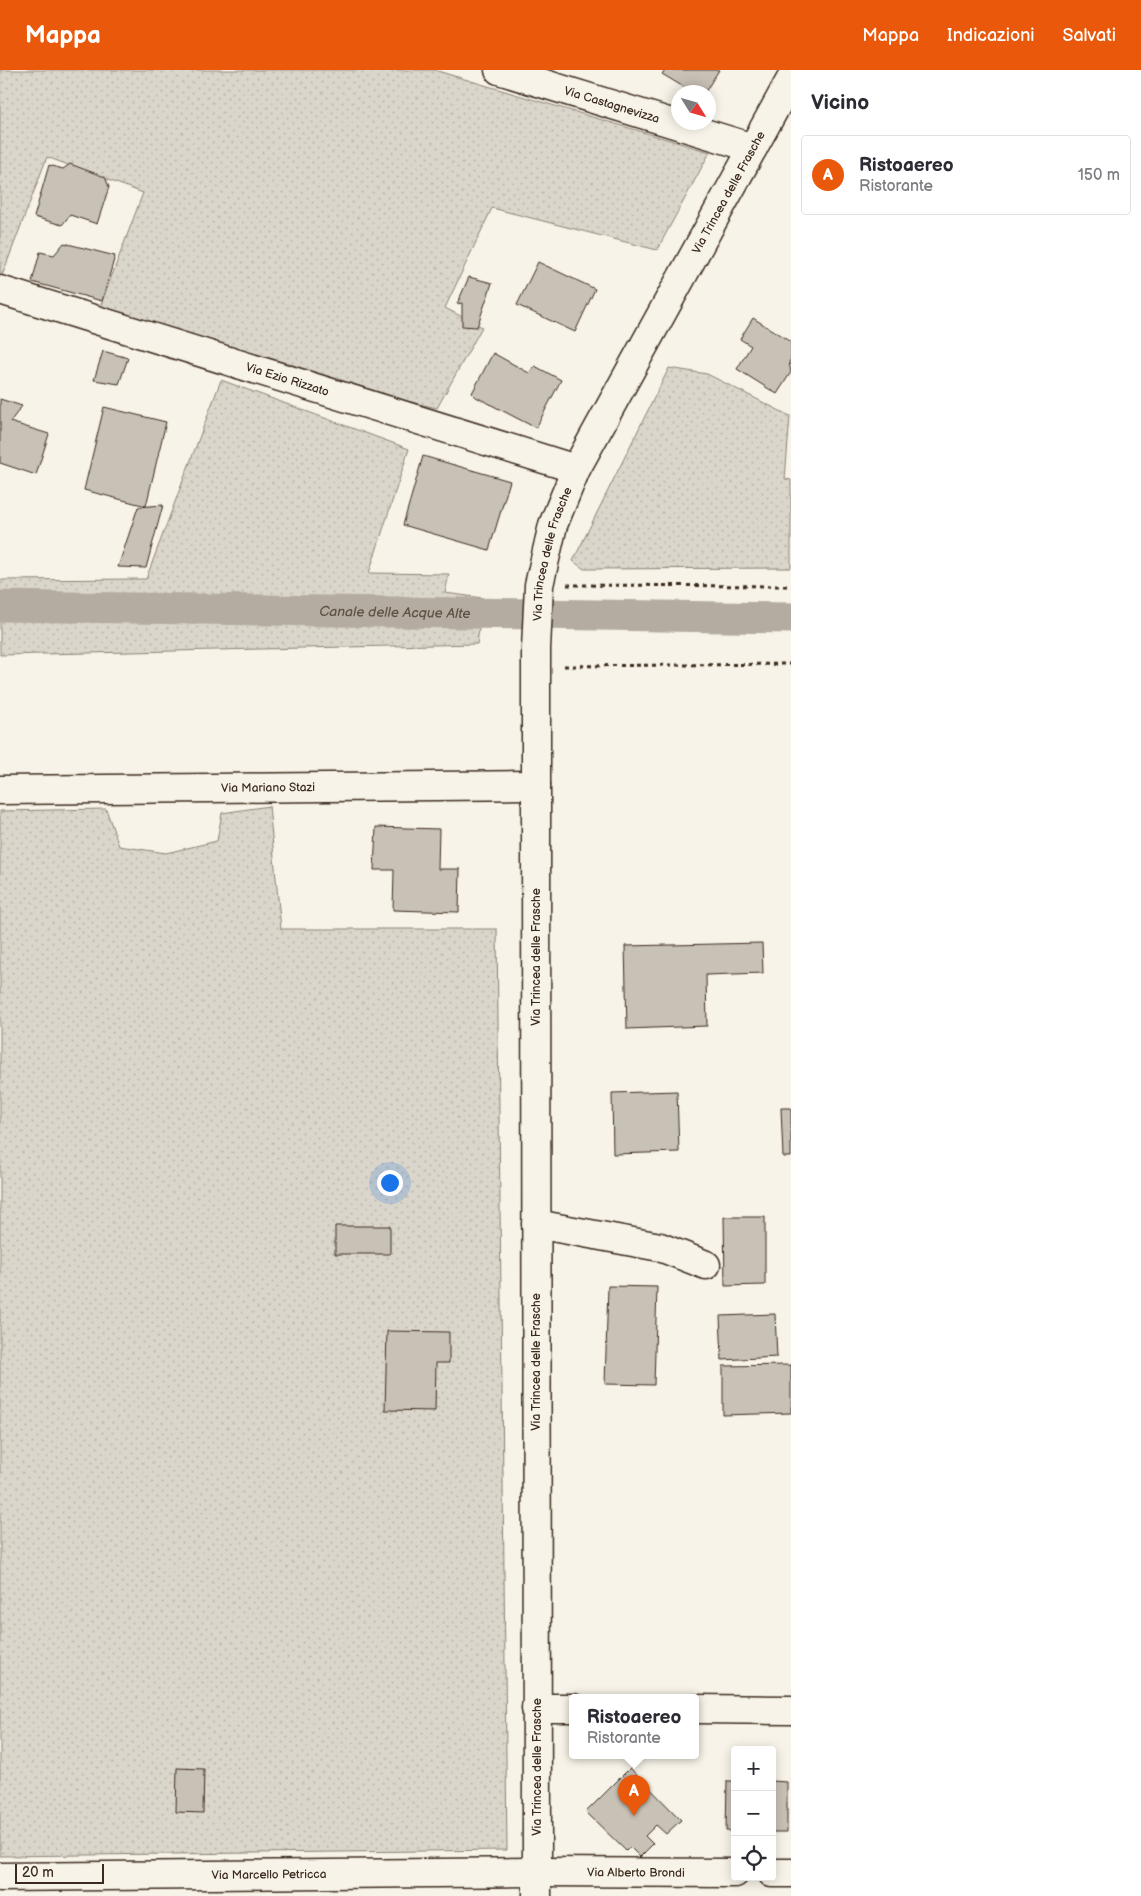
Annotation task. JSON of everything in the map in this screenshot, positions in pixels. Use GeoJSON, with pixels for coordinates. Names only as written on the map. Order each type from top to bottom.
{"type":"FeatureCollection","features":[{"type":"Feature","properties":{"kind":"street","name":"Via Castagnevizza"},"geometry":{"type":"LineString","coordinates":[[499,70],[753,148]]}},
{"type":"Feature","properties":{"kind":"street","name":"Via Trincea delle Frasche"},"geometry":{"type":"LineString","coordinates":[[537,1884],[536,658],[539,585],[553,525],[576,469],[791,79]]}},
{"type":"Feature","properties":{"kind":"street","name":"Via Ezio Rizzato"},"geometry":{"type":"LineString","coordinates":[[0,290],[576,469]]}},
{"type":"Feature","properties":{"kind":"street","name":"Via Mariano Stazi"},"geometry":{"type":"LineString","coordinates":[[0,790],[536,785]]}},
{"type":"Feature","properties":{"kind":"street"},"geometry":{"type":"LineString","coordinates":[[536,1224],[660,1247],[706,1265]]}},
{"type":"Feature","properties":{"kind":"street"},"geometry":{"type":"LineString","coordinates":[[536,1708],[569,1708]]}},
{"type":"Feature","properties":{"kind":"street"},"geometry":{"type":"LineString","coordinates":[[699,1709],[791,1710]]}},
{"type":"Feature","properties":{"kind":"street","name":"Via Alberto Brondi"},"geometry":{"type":"LineString","coordinates":[[537,1884],[731,1873]]}},
{"type":"Feature","properties":{"kind":"street"},"geometry":{"type":"LineString","coordinates":[[776,1873],[791,1873]]}},
{"type":"Feature","properties":{"kind":"street","name":"Via Marcello Petricca"},"geometry":{"type":"LineString","coordinates":[[0,1877],[537,1884]]}},
{"type":"Feature","properties":{"kind":"path"},"geometry":{"type":"LineString","coordinates":[[539,585],[791,586]]}},
{"type":"Feature","properties":{"kind":"path"},"geometry":{"type":"LineString","coordinates":[[536,658],[791,664]]}},
{"type":"Feature","properties":{"kind":"shaded area"},"geometry":{"type":"Polygon","coordinates":[[[0,70],[434,70],[710,152],[657,250],[492,208],[445,308],[482,327],[437,408],[91,331],[143,193],[47,157],[0,281],[0,70]]]}},
{"type":"Feature","properties":{"kind":"shaded area"},"geometry":{"type":"Polygon","coordinates":[[[669,368],[707,374],[790,416],[785,479],[791,480],[791,568],[584,569],[573,561],[669,368]]]}},
{"type":"Feature","properties":{"kind":"shaded area"},"geometry":{"type":"Polygon","coordinates":[[[221,380],[409,449],[369,573],[449,574],[445,593],[483,598],[477,644],[0,655],[0,580],[146,579],[221,380]]]}},
{"type":"Feature","properties":{"kind":"shaded area"},"geometry":{"type":"Polygon","coordinates":[[[269,806],[281,929],[497,929],[507,1850],[0,1856],[0,811],[106,809],[119,846],[166,853],[217,841],[222,813],[269,806]]]}},
{"type":"Feature","properties":{"kind":"building"},"geometry":{"type":"Polygon","coordinates":[[[665,70],[719,70],[709,85],[680,85],[662,74],[665,70]]]}},
{"type":"Feature","properties":{"kind":"building"},"geometry":{"type":"Polygon","coordinates":[[[70,164],[105,177],[109,187],[97,224],[70,215],[62,225],[34,217],[49,165],[63,169],[70,164]]]}},
{"type":"Feature","properties":{"kind":"building"},"geometry":{"type":"Polygon","coordinates":[[[64,243],[115,256],[102,301],[32,282],[40,252],[54,255],[64,243]]]}},
{"type":"Feature","properties":{"kind":"building"},"geometry":{"type":"Polygon","coordinates":[[[538,262],[595,289],[575,332],[517,305],[538,262]]]}},
{"type":"Feature","properties":{"kind":"building"},"geometry":{"type":"Polygon","coordinates":[[[469,277],[492,283],[477,327],[462,326],[462,303],[457,304],[469,277]]]}},
{"type":"Feature","properties":{"kind":"building"},"geometry":{"type":"Polygon","coordinates":[[[753,318],[791,342],[791,359],[789,362],[791,372],[777,394],[737,369],[751,346],[740,339],[753,318]]]}},
{"type":"Feature","properties":{"kind":"building"},"geometry":{"type":"Polygon","coordinates":[[[103,351],[128,358],[119,384],[94,380],[103,351]]]}},
{"type":"Feature","properties":{"kind":"building"},"geometry":{"type":"Polygon","coordinates":[[[493,353],[529,373],[535,366],[561,380],[536,428],[476,397],[472,393],[493,353]]]}},
{"type":"Feature","properties":{"kind":"building"},"geometry":{"type":"Polygon","coordinates":[[[0,399],[22,406],[10,422],[49,434],[36,475],[0,463],[0,399]]]}},
{"type":"Feature","properties":{"kind":"building"},"geometry":{"type":"Polygon","coordinates":[[[104,407],[166,422],[146,506],[84,490],[104,407]]]}},
{"type":"Feature","properties":{"kind":"building"},"geometry":{"type":"Polygon","coordinates":[[[423,456],[510,481],[489,550],[403,525],[423,456]]]}},
{"type":"Feature","properties":{"kind":"building"},"geometry":{"type":"Polygon","coordinates":[[[163,505],[146,568],[118,567],[138,507],[163,505]]]}},
{"type":"Feature","properties":{"kind":"building"},"geometry":{"type":"Polygon","coordinates":[[[376,827],[439,829],[438,869],[460,869],[459,912],[393,910],[394,870],[374,870],[376,827]]]}},
{"type":"Feature","properties":{"kind":"building"},"geometry":{"type":"Polygon","coordinates":[[[762,943],[763,973],[706,975],[707,1026],[627,1029],[625,946],[762,943]]]}},
{"type":"Feature","properties":{"kind":"building"},"geometry":{"type":"Polygon","coordinates":[[[677,1091],[679,1152],[613,1154],[612,1093],[677,1091]]]}},
{"type":"Feature","properties":{"kind":"building"},"geometry":{"type":"Polygon","coordinates":[[[781,1108],[791,1108],[791,1157],[783,1157],[781,1108]]]}},
{"type":"Feature","properties":{"kind":"building"},"geometry":{"type":"Polygon","coordinates":[[[724,1217],[765,1217],[765,1285],[725,1286],[724,1217]]]}},
{"type":"Feature","properties":{"kind":"building"},"geometry":{"type":"Polygon","coordinates":[[[335,1226],[390,1226],[390,1254],[335,1254],[335,1226]]]}},
{"type":"Feature","properties":{"kind":"building"},"geometry":{"type":"Polygon","coordinates":[[[608,1286],[657,1287],[654,1385],[605,1384],[608,1286]]]}},
{"type":"Feature","properties":{"kind":"building"},"geometry":{"type":"Polygon","coordinates":[[[775,1314],[777,1357],[722,1360],[720,1316],[775,1314]]]}},
{"type":"Feature","properties":{"kind":"building"},"geometry":{"type":"Polygon","coordinates":[[[387,1331],[449,1332],[449,1363],[436,1363],[435,1411],[385,1410],[387,1331]]]}},
{"type":"Feature","properties":{"kind":"building"},"geometry":{"type":"Polygon","coordinates":[[[791,1365],[791,1413],[723,1415],[723,1366],[791,1365]]]}},
{"type":"Feature","properties":{"kind":"building"},"geometry":{"type":"Polygon","coordinates":[[[177,1768],[204,1769],[203,1813],[176,1812],[177,1768]]]}},
{"type":"Feature","properties":{"kind":"building"},"geometry":{"type":"Polygon","coordinates":[[[630,1768],[681,1820],[666,1834],[656,1825],[645,1836],[653,1844],[640,1857],[630,1847],[626,1851],[586,1812],[630,1768]]]}},
{"type":"Feature","properties":{"kind":"building"},"geometry":{"type":"Polygon","coordinates":[[[727,1781],[731,1781],[731,1831],[726,1831],[727,1781]]]}},
{"type":"Feature","properties":{"kind":"building"},"geometry":{"type":"Polygon","coordinates":[[[776,1781],[787,1782],[787,1832],[776,1832],[776,1781]]]}},
{"type":"Feature","properties":{"kind":"waterway","name":"Canale delle Acque Alte"},"geometry":{"type":"LineString","coordinates":[[0,606],[791,618]]}},
{"type":"Feature","properties":{"kind":"place","name":"Ristoaereo"},"geometry":{"type":"Point","coordinates":[634,1816]}}]}
